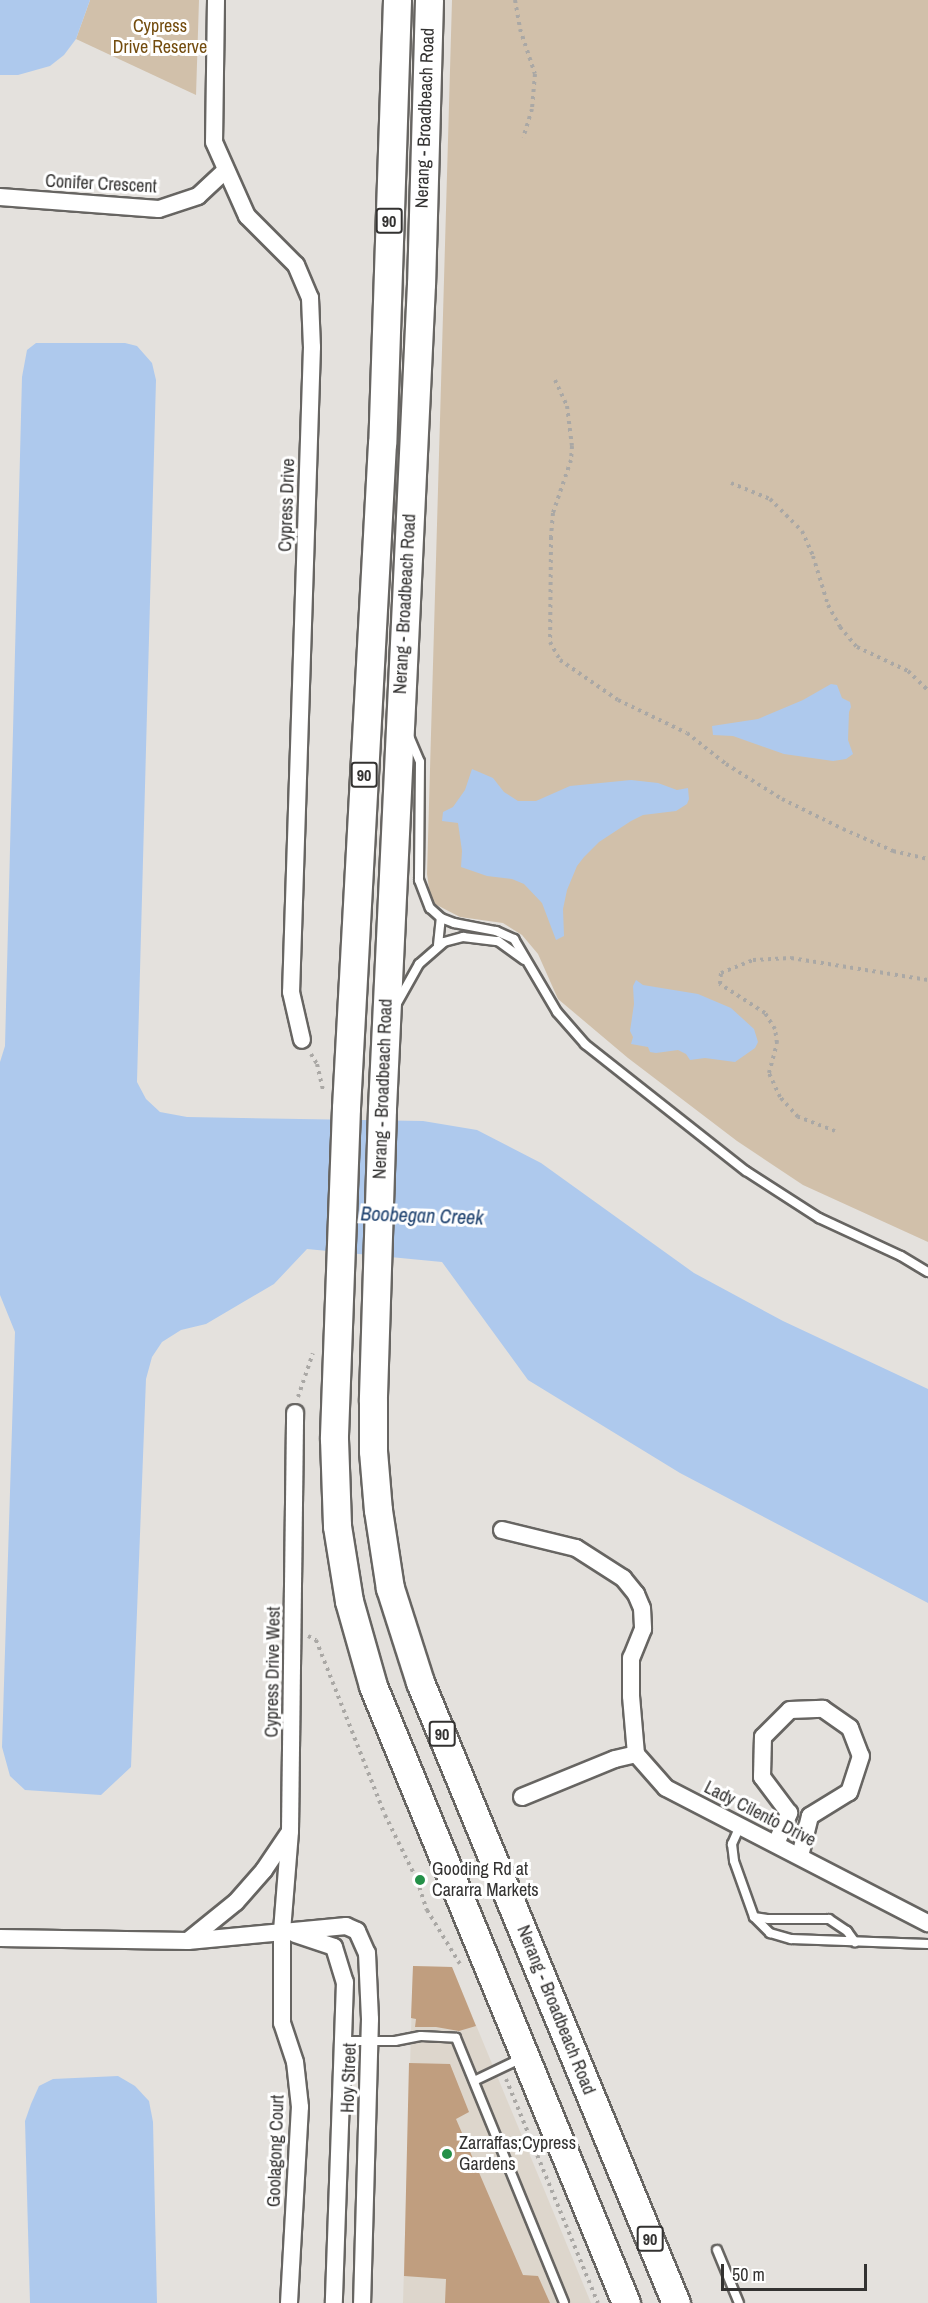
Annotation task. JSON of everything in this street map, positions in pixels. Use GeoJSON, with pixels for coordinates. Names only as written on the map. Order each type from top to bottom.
{"type":"FeatureCollection","features":[{"type":"Feature","properties":{"kind":"main road","name":"Nerang - Broadbeach Road"},"geometry":{"type":"LineString","coordinates":[[397,0],[382,443],[346,1108],[340,1266],[334,1439],[335,1491],[342,1563],[359,1644],[513,2062],[626,2303]]}},
{"type":"Feature","properties":{"kind":"main road","name":"Nerang - Broadbeach Road"},"geometry":{"type":"LineString","coordinates":[[429,0],[421,284],[382,1109],[377,1267],[373,1451],[383,1552],[397,1615],[420,1682],[676,2303]]}},
{"type":"Feature","properties":{"kind":"street","name":"Cypress Drive"},"geometry":{"type":"LineString","coordinates":[[216,0],[214,142],[247,216],[296,265],[310,298],[311,358],[291,992],[302,1040]]}},
{"type":"Feature","properties":{"kind":"street","name":"Conifer Crescent"},"geometry":{"type":"LineString","coordinates":[[0,197],[159,209],[198,196],[225,171]]}},
{"type":"Feature","properties":{"kind":"street","name":"Cypress Drive West"},"geometry":{"type":"LineString","coordinates":[[282,1931],[290,1832],[295,1413]]}},
{"type":"Feature","properties":{"kind":"street"},"geometry":{"type":"LineString","coordinates":[[502,1530],[576,1548],[623,1578],[642,1608],[643,1629],[631,1658],[631,1696],[636,1754],[615,1759],[522,1797]]}},
{"type":"Feature","properties":{"kind":"street"},"geometry":{"type":"LineString","coordinates":[[776,1844],[789,1813],[762,1777],[763,1737],[790,1710],[823,1709],[850,1728],[861,1756],[849,1792],[810,1816],[800,1856]]}},
{"type":"Feature","properties":{"kind":"street","name":"Lady Cilento Drive"},"geometry":{"type":"LineString","coordinates":[[636,1754],[666,1788],[928,1923]]}},
{"type":"Feature","properties":{"kind":"street"},"geometry":{"type":"LineString","coordinates":[[188,1941],[236,1902],[264,1870],[290,1832]]}},
{"type":"Feature","properties":{"kind":"street","name":"Hoy Street"},"geometry":{"type":"LineString","coordinates":[[0,1938],[188,1941],[346,1926],[357,1931],[367,1953],[369,2042],[362,2303]]}},
{"type":"Feature","properties":{"kind":"street","name":"Hoy Street"},"geometry":{"type":"LineString","coordinates":[[282,1931],[334,1947],[345,1982],[334,2303]]}},
{"type":"Feature","properties":{"kind":"street","name":"Goolagong Court"},"geometry":{"type":"LineString","coordinates":[[282,1931],[282,2023],[295,2062],[300,2107],[289,2303]]}},
{"type":"Feature","properties":{"kind":"lane"},"geometry":{"type":"LineString","coordinates":[[400,713],[420,762],[419,880],[425,900],[441,918],[463,926],[505,933],[518,944],[526,962],[557,1012],[585,1044],[655,1102],[746,1171],[819,1218],[928,1272]]}},
{"type":"Feature","properties":{"kind":"lane"},"geometry":{"type":"LineString","coordinates":[[438,945],[441,918]]}},
{"type":"Feature","properties":{"kind":"lane"},"geometry":{"type":"LineString","coordinates":[[386,1022],[419,964],[438,945],[463,937],[498,941],[526,962]]}},
{"type":"Feature","properties":{"kind":"lane"},"geometry":{"type":"LineString","coordinates":[[740,1826],[732,1844],[734,1861],[754,1917],[760,1925],[779,1938],[928,1944]]}},
{"type":"Feature","properties":{"kind":"lane"},"geometry":{"type":"LineString","coordinates":[[754,1917],[829,1919],[847,1930],[855,1941]]}},
{"type":"Feature","properties":{"kind":"lane"},"geometry":{"type":"LineString","coordinates":[[343,2041],[394,2041],[421,2036],[456,2038],[564,2303]]}},
{"type":"Feature","properties":{"kind":"lane"},"geometry":{"type":"LineString","coordinates":[[474,2081],[513,2062]]}},
{"type":"Feature","properties":{"kind":"lane"},"geometry":{"type":"LineString","coordinates":[[717,2250],[739,2303]]}},
{"type":"Feature","properties":{"kind":"path"},"geometry":{"type":"LineString","coordinates":[[515,0],[520,29],[535,74],[531,109],[523,138]]}},
{"type":"Feature","properties":{"kind":"path"},"geometry":{"type":"LineString","coordinates":[[555,380],[567,406],[572,446],[569,467],[553,513],[551,537],[550,642],[560,660],[618,700],[687,733],[726,765],[782,799],[843,830],[893,851],[928,859]]}},
{"type":"Feature","properties":{"kind":"path"},"geometry":{"type":"LineString","coordinates":[[731,483],[770,499],[802,531],[813,556],[828,605],[840,627],[857,647],[908,671],[928,690]]}},
{"type":"Feature","properties":{"kind":"path"},"geometry":{"type":"LineString","coordinates":[[835,1131],[798,1117],[780,1097],[769,1073],[777,1043],[770,1019],[751,1003],[720,984],[721,973],[753,960],[791,958],[928,980]]}},
{"type":"Feature","properties":{"kind":"path"},"geometry":{"type":"LineString","coordinates":[[302,1040],[318,1064],[324,1092]]}},
{"type":"Feature","properties":{"kind":"path"},"geometry":{"type":"LineString","coordinates":[[295,1413],[300,1385],[315,1348]]}},
{"type":"Feature","properties":{"kind":"path"},"geometry":{"type":"LineString","coordinates":[[293,1627],[316,1640],[385,1815],[393,1827],[411,1873],[417,1880],[427,1910],[464,1969]]}},
{"type":"Feature","properties":{"kind":"path"},"geometry":{"type":"LineString","coordinates":[[513,2062],[598,2303]]}},
{"type":"Feature","properties":{"kind":"shaded area"},"geometry":{"type":"Polygon","coordinates":[[[413,1966],[452,1967],[591,2303],[403,2303],[413,1966]]]}},
{"type":"Feature","properties":{"kind":"green space","name":"Cypress Drive Reserve"},"geometry":{"type":"Polygon","coordinates":[[[90,0],[199,0],[196,95],[76,39],[90,0]]]}},
{"type":"Feature","properties":{"kind":"green space"},"geometry":{"type":"Polygon","coordinates":[[[452,0],[928,0],[928,1242],[803,1185],[737,1141],[628,1058],[558,999],[538,954],[522,935],[503,923],[460,917],[431,902],[427,874],[452,0]]]}},
{"type":"Feature","properties":{"kind":"water"},"geometry":{"type":"Polygon","coordinates":[[[0,0],[90,0],[76,39],[64,55],[50,66],[18,75],[0,75],[0,0]]]}},
{"type":"Feature","properties":{"kind":"water","name":"Boobegan Creek"},"geometry":{"type":"Polygon","coordinates":[[[36,343],[125,343],[137,346],[152,363],[156,380],[137,1082],[146,1099],[160,1112],[187,1117],[423,1121],[477,1130],[541,1163],[694,1273],[783,1321],[928,1389],[928,1603],[680,1473],[528,1380],[442,1262],[307,1249],[274,1284],[206,1324],[181,1330],[162,1342],[152,1357],[146,1379],[131,1767],[101,1795],[25,1790],[10,1776],[2,1747],[15,1332],[0,1295],[0,1062],[5,1046],[22,377],[27,350],[36,343]]]}},
{"type":"Feature","properties":{"kind":"water"},"geometry":{"type":"Polygon","coordinates":[[[831,684],[837,685],[842,698],[850,702],[851,707],[848,740],[853,754],[846,759],[833,761],[784,754],[733,736],[713,735],[712,726],[758,719],[803,700],[831,684]]]}},
{"type":"Feature","properties":{"kind":"water"},"geometry":{"type":"Polygon","coordinates":[[[472,769],[493,778],[504,792],[518,801],[536,801],[570,786],[631,780],[658,783],[677,790],[688,788],[689,799],[687,804],[676,811],[643,815],[631,821],[599,842],[584,857],[577,866],[567,890],[563,909],[564,936],[556,940],[542,903],[524,884],[512,879],[487,876],[461,867],[462,851],[458,823],[442,821],[443,812],[453,807],[465,790],[472,769]]]}},
{"type":"Feature","properties":{"kind":"water"},"geometry":{"type":"Polygon","coordinates":[[[636,980],[643,985],[698,994],[731,1008],[754,1029],[758,1042],[755,1048],[735,1062],[705,1058],[690,1060],[686,1054],[678,1050],[656,1053],[650,1052],[648,1047],[631,1044],[633,986],[636,980]]]}},
{"type":"Feature","properties":{"kind":"water"},"geometry":{"type":"Polygon","coordinates":[[[118,2076],[135,2086],[149,2101],[153,2122],[157,2303],[30,2303],[25,2121],[31,2104],[39,2086],[53,2079],[118,2076]]]}},
{"type":"Feature","properties":{"kind":"building"},"geometry":{"type":"Polygon","coordinates":[[[413,1966],[452,1967],[476,2026],[459,2031],[436,2027],[415,2027],[416,2019],[411,2018],[413,1966]]]}},
{"type":"Feature","properties":{"kind":"building"},"geometry":{"type":"Polygon","coordinates":[[[409,2063],[450,2064],[469,2112],[456,2119],[523,2275],[538,2276],[550,2303],[445,2303],[446,2279],[404,2276],[409,2063]]]}},
{"type":"Feature","properties":{"kind":"place","name":"Gooding Rd at Cararra Markets"},"geometry":{"type":"Point","coordinates":[420,1880]}},
{"type":"Feature","properties":{"kind":"place","name":"Zarraffas;Cypress Gardens"},"geometry":{"type":"Point","coordinates":[447,2154]}}]}
